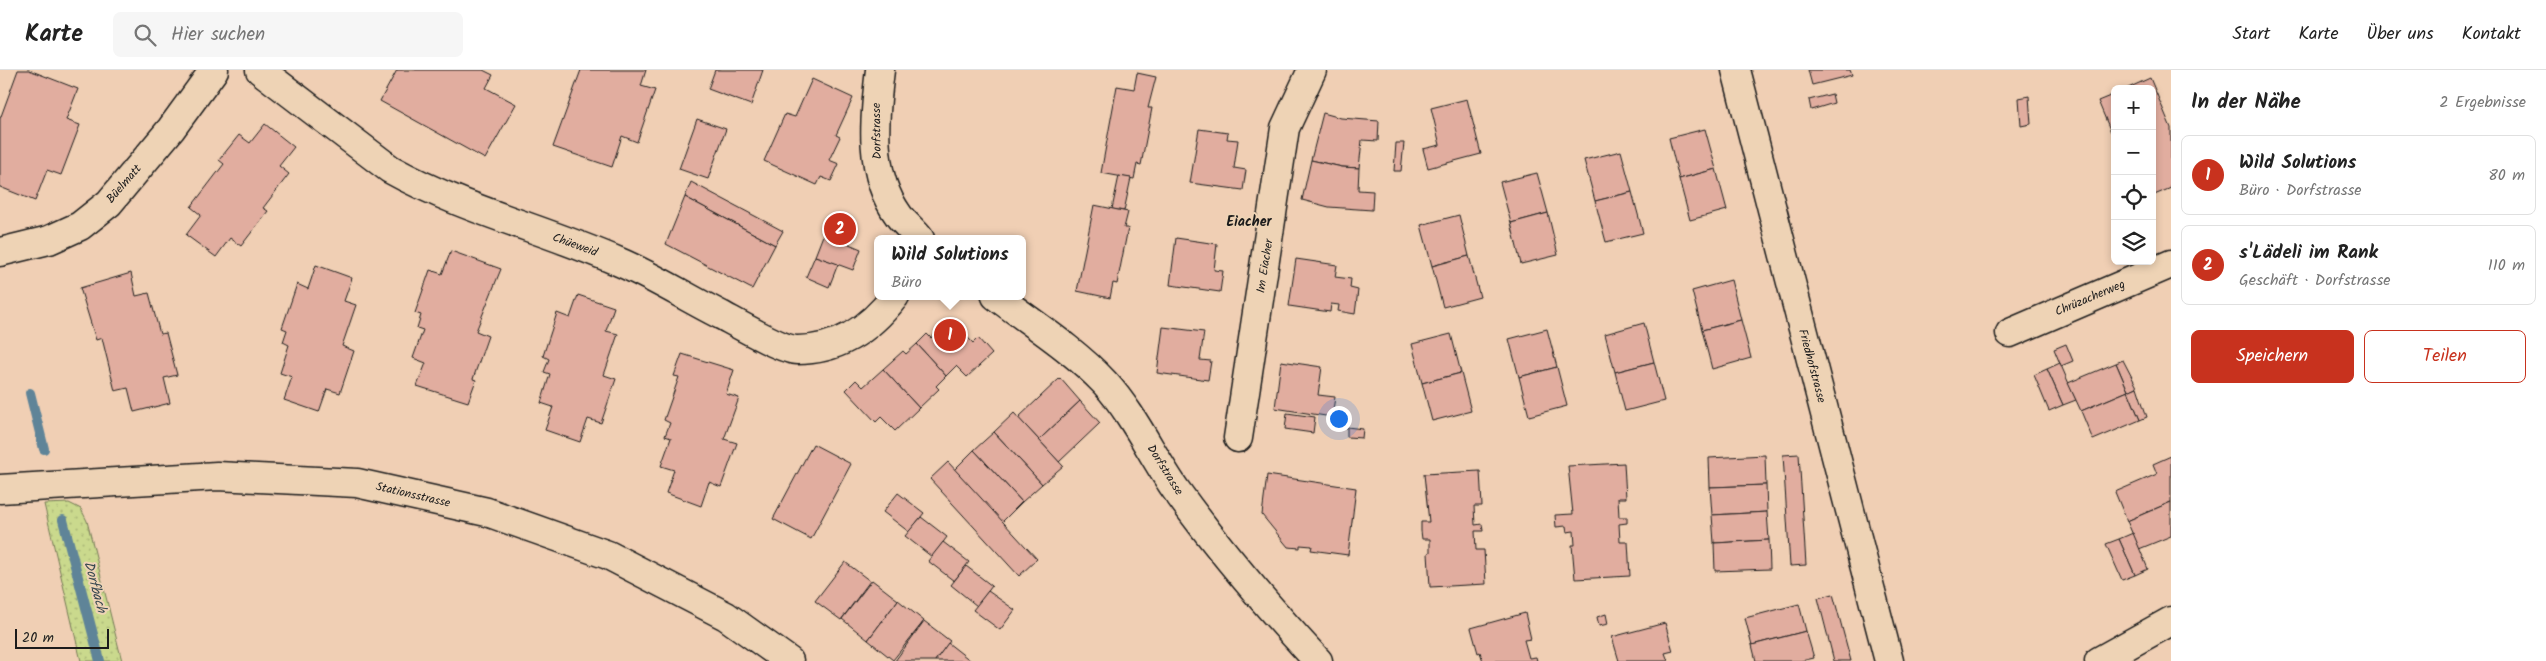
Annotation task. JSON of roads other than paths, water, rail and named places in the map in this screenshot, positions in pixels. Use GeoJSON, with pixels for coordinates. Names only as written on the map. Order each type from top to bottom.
{"type":"FeatureCollection","features":[{"type":"Feature","properties":{"kind":"street","name":"Büelmatt"},"geometry":{"type":"LineString","coordinates":[[0,252],[49,240],[80,226],[109,203],[171,129],[214,70]]}},
{"type":"Feature","properties":{"kind":"street","name":"Chüeweid"},"geometry":{"type":"LineString","coordinates":[[260,70],[390,169],[418,184],[491,216],[618,261],[695,302],[794,350],[825,347],[857,335],[891,300]]}},
{"type":"Feature","properties":{"kind":"street","name":"Dorfstrasse"},"geometry":{"type":"LineString","coordinates":[[880,70],[874,114],[876,162],[886,191],[899,216],[916,235]]}},
{"type":"Feature","properties":{"kind":"street","name":"Im Eiacher"},"geometry":{"type":"LineString","coordinates":[[1238,438],[1285,128],[1312,70]]}},
{"type":"Feature","properties":{"kind":"street","name":"Friedhofstrasse"},"geometry":{"type":"LineString","coordinates":[[1736,70],[1889,661]]}},
{"type":"Feature","properties":{"kind":"street","name":"Chrüzacherweg"},"geometry":{"type":"LineString","coordinates":[[2010,333],[2171,264]]}},
{"type":"Feature","properties":{"kind":"street","name":"Dorfstrasse"},"geometry":{"type":"LineString","coordinates":[[1001,300],[1075,354],[1105,383],[1130,414],[1168,478],[1191,510],[1281,620],[1318,661]]}},
{"type":"Feature","properties":{"kind":"street","name":"Stationsstrasse"},"geometry":{"type":"LineString","coordinates":[[0,489],[75,483],[217,476],[357,483],[488,512],[608,555],[726,616],[789,661]]}},
{"type":"Feature","properties":{"kind":"street"},"geometry":{"type":"LineString","coordinates":[[2099,661],[2171,621]]}},
{"type":"Feature","properties":{"kind":"waterway","name":"Dorfbach"},"geometry":{"type":"LineString","coordinates":[[30,393],[44,449]]}},
{"type":"Feature","properties":{"kind":"waterway","name":"Dorfbach"},"geometry":{"type":"LineString","coordinates":[[63,520],[100,661]]}},
{"type":"Feature","properties":{"kind":"place","name":"s'Lädeli im Rank"},"geometry":{"type":"Point","coordinates":[840,229]}},
{"type":"Feature","properties":{"kind":"place","name":"Wild Solutions"},"geometry":{"type":"Point","coordinates":[950,335]}},
{"type":"Feature","properties":{"kind":"district","name":"Eiacher"},"geometry":{"type":"Point","coordinates":[1249,222]}}]}
